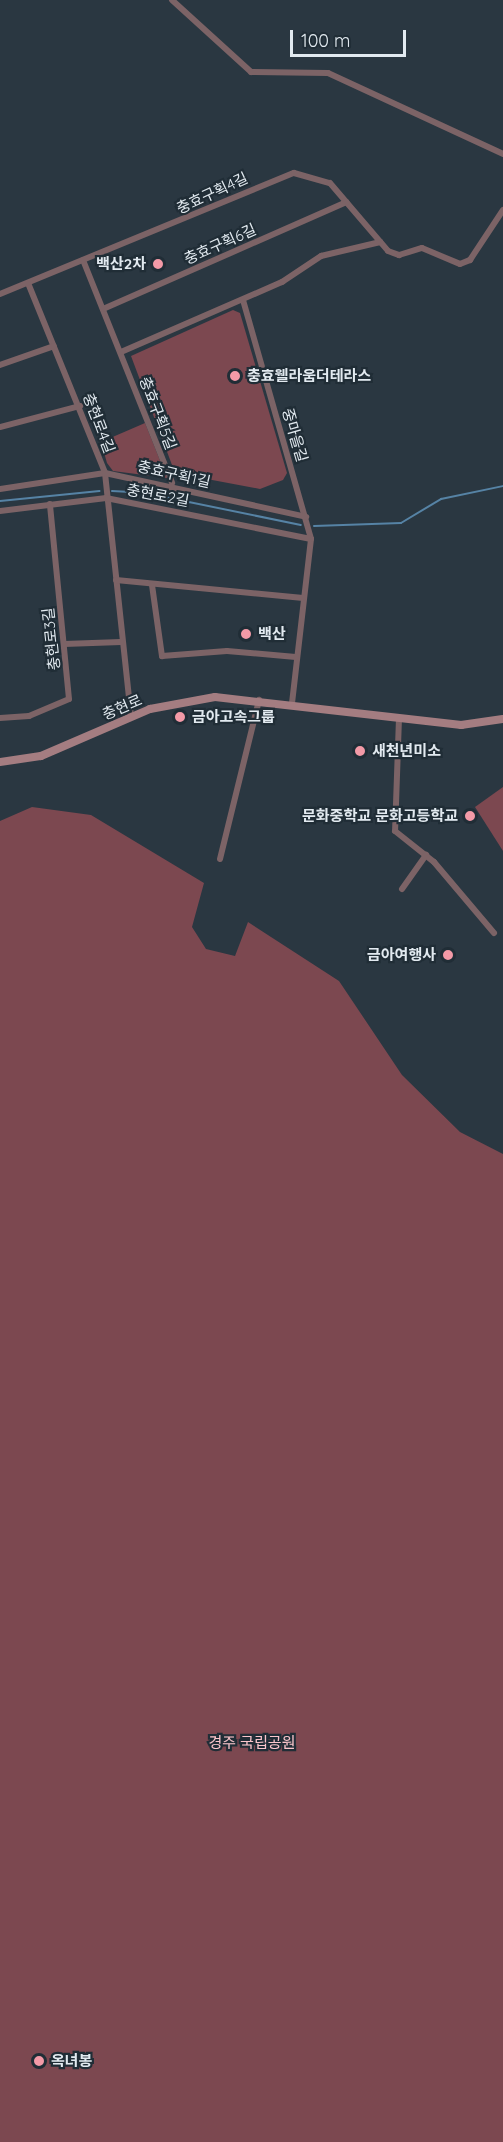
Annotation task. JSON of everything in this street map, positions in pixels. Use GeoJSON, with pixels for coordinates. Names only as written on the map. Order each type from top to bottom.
{"type":"FeatureCollection","features":[{"type":"Feature","properties":{"kind":"street"},"geometry":{"type":"LineString","coordinates":[[172,0],[251,72],[328,73],[503,154]]}},
{"type":"Feature","properties":{"kind":"street","name":"충효구획4길"},"geometry":{"type":"LineString","coordinates":[[0,294],[294,173],[322,178],[347,202],[393,254],[422,248],[460,264],[470,260],[503,210]]}},
{"type":"Feature","properties":{"kind":"street","name":"충효구획6길"},"geometry":{"type":"LineString","coordinates":[[103,309],[347,202]]}},
{"type":"Feature","properties":{"kind":"street"},"geometry":{"type":"LineString","coordinates":[[121,352],[243,300],[321,256],[380,242]]}},
{"type":"Feature","properties":{"kind":"street","name":"충효구획5길"},"geometry":{"type":"LineString","coordinates":[[83,260],[172,483]]}},
{"type":"Feature","properties":{"kind":"street","name":"충현로4길"},"geometry":{"type":"LineString","coordinates":[[28,283],[80,406],[105,473],[121,642],[131,717]]}},
{"type":"Feature","properties":{"kind":"street","name":"중마을길"},"geometry":{"type":"LineString","coordinates":[[243,300],[311,539],[292,703]]}},
{"type":"Feature","properties":{"kind":"street"},"geometry":{"type":"LineString","coordinates":[[0,365],[54,346]]}},
{"type":"Feature","properties":{"kind":"street"},"geometry":{"type":"LineString","coordinates":[[0,427],[80,406]]}},
{"type":"Feature","properties":{"kind":"street","name":"충효구획1길"},"geometry":{"type":"LineString","coordinates":[[0,489],[105,473],[172,483],[306,517]]}},
{"type":"Feature","properties":{"kind":"street","name":"충현로2길"},"geometry":{"type":"LineString","coordinates":[[0,511],[106,498],[311,539]]}},
{"type":"Feature","properties":{"kind":"street","name":"충현로3길"},"geometry":{"type":"LineString","coordinates":[[0,718],[29,716],[69,699],[50,504]]}},
{"type":"Feature","properties":{"kind":"street"},"geometry":{"type":"LineString","coordinates":[[116,580],[303,598]]}},
{"type":"Feature","properties":{"kind":"street"},"geometry":{"type":"LineString","coordinates":[[152,585],[162,656],[227,651],[296,657]]}},
{"type":"Feature","properties":{"kind":"street"},"geometry":{"type":"LineString","coordinates":[[64,644],[121,642]]}},
{"type":"Feature","properties":{"kind":"street","name":"충현로"},"geometry":{"type":"LineString","coordinates":[[0,762],[40,756],[131,717],[193,699],[292,703],[461,725],[503,719]]}},
{"type":"Feature","properties":{"kind":"street"},"geometry":{"type":"LineString","coordinates":[[220,859],[259,700]]}},
{"type":"Feature","properties":{"kind":"street"},"geometry":{"type":"LineString","coordinates":[[399,718],[395,831],[426,855],[494,933]]}},
{"type":"Feature","properties":{"kind":"street"},"geometry":{"type":"LineString","coordinates":[[402,889],[426,855]]}},
{"type":"Feature","properties":{"kind":"green space"},"geometry":{"type":"Polygon","coordinates":[[[233,310],[240,313],[287,473],[283,480],[260,489],[175,473],[131,356],[233,310]]]}},
{"type":"Feature","properties":{"kind":"green space"},"geometry":{"type":"Polygon","coordinates":[[[145,423],[167,478],[113,471],[107,463],[101,442],[145,423]]]}},
{"type":"Feature","properties":{"kind":"green space"},"geometry":{"type":"Polygon","coordinates":[[[503,787],[503,851],[475,807],[503,787]]]}},
{"type":"Feature","properties":{"kind":"green space","name":"경주 국립공원"},"geometry":{"type":"Polygon","coordinates":[[[32,807],[91,815],[204,883],[192,927],[206,949],[235,956],[248,922],[339,981],[402,1075],[460,1132],[503,1154],[503,2142],[0,2142],[0,821],[32,807]]]}},
{"type":"Feature","properties":{"kind":"waterway"},"geometry":{"type":"LineString","coordinates":[[314,526],[401,523],[441,499],[503,486]]}},
{"type":"Feature","properties":{"kind":"waterway"},"geometry":{"type":"LineString","coordinates":[[0,501],[99,491]]}},
{"type":"Feature","properties":{"kind":"waterway"},"geometry":{"type":"LineString","coordinates":[[112,491],[145,493],[301,525]]}},
{"type":"Feature","properties":{"kind":"place","name":"백산2차"},"geometry":{"type":"Point","coordinates":[158,264]}},
{"type":"Feature","properties":{"kind":"place","name":"충효웰라움더테라스"},"geometry":{"type":"Point","coordinates":[235,376]}},
{"type":"Feature","properties":{"kind":"place","name":"백산"},"geometry":{"type":"Point","coordinates":[246,634]}},
{"type":"Feature","properties":{"kind":"place","name":"금아고속그룹"},"geometry":{"type":"Point","coordinates":[180,717]}},
{"type":"Feature","properties":{"kind":"place","name":"새천년미소"},"geometry":{"type":"Point","coordinates":[360,751]}},
{"type":"Feature","properties":{"kind":"place","name":"문화중학교 문화고등학교"},"geometry":{"type":"Point","coordinates":[470,816]}},
{"type":"Feature","properties":{"kind":"place","name":"금아여행사"},"geometry":{"type":"Point","coordinates":[448,955]}},
{"type":"Feature","properties":{"kind":"place","name":"옥녀봉"},"geometry":{"type":"Point","coordinates":[39,2061]}}]}
